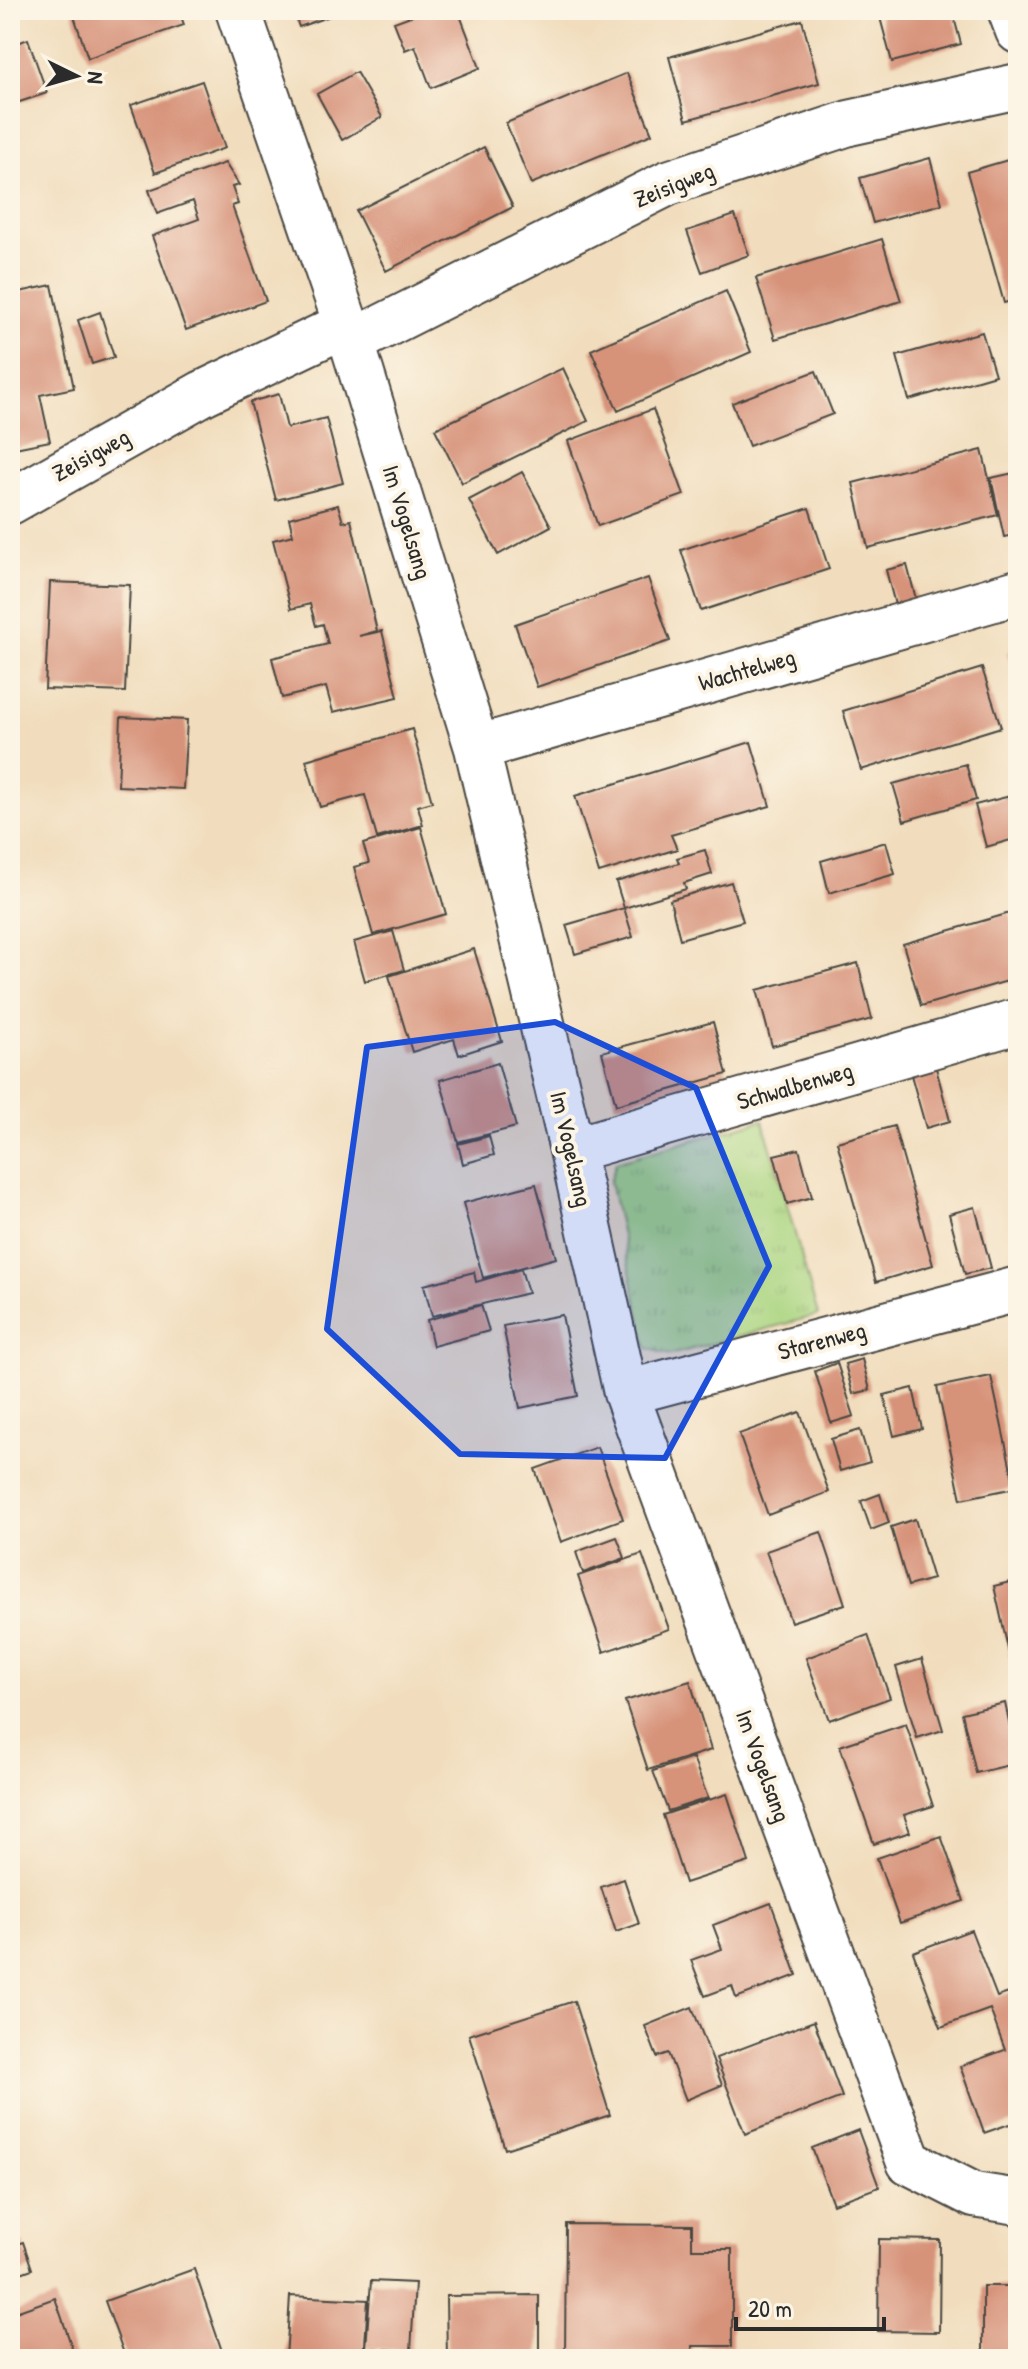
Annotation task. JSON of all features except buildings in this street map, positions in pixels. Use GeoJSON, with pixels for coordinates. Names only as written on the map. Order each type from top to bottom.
{"type":"FeatureCollection","features":[{"type":"Feature","properties":{"kind":"street","name":"Im Vogelsang"},"geometry":{"type":"LineString","coordinates":[[238,10],[348,333],[477,748],[626,1393],[909,2162],[974,2195],[1018,2202]]}},
{"type":"Feature","properties":{"kind":"street"},"geometry":{"type":"LineString","coordinates":[[1010,10],[1018,31]]}},
{"type":"Feature","properties":{"kind":"street","name":"Zeisigweg"},"geometry":{"type":"LineString","coordinates":[[10,502],[203,393],[348,333],[668,183],[849,123],[1018,86]]}},
{"type":"Feature","properties":{"kind":"street","name":"Wachtelweg"},"geometry":{"type":"LineString","coordinates":[[477,748],[1018,592]]}},
{"type":"Feature","properties":{"kind":"street","name":"Schwalbenweg"},"geometry":{"type":"LineString","coordinates":[[572,1150],[1018,1021]]}},
{"type":"Feature","properties":{"kind":"street","name":"Starenweg"},"geometry":{"type":"LineString","coordinates":[[626,1393],[1018,1289]]}},
{"type":"Feature","properties":{"kind":"highlighted area"},"geometry":{"type":"Polygon","coordinates":[[[555,1022],[696,1088],[769,1266],[665,1458],[460,1454],[327,1329],[367,1047],[555,1022]]]}},
{"type":"Feature","properties":{"kind":"green space"},"geometry":{"type":"Polygon","coordinates":[[[763,1120],[818,1315],[670,1355],[647,1348],[610,1182],[616,1162],[763,1120]]]}}]}
